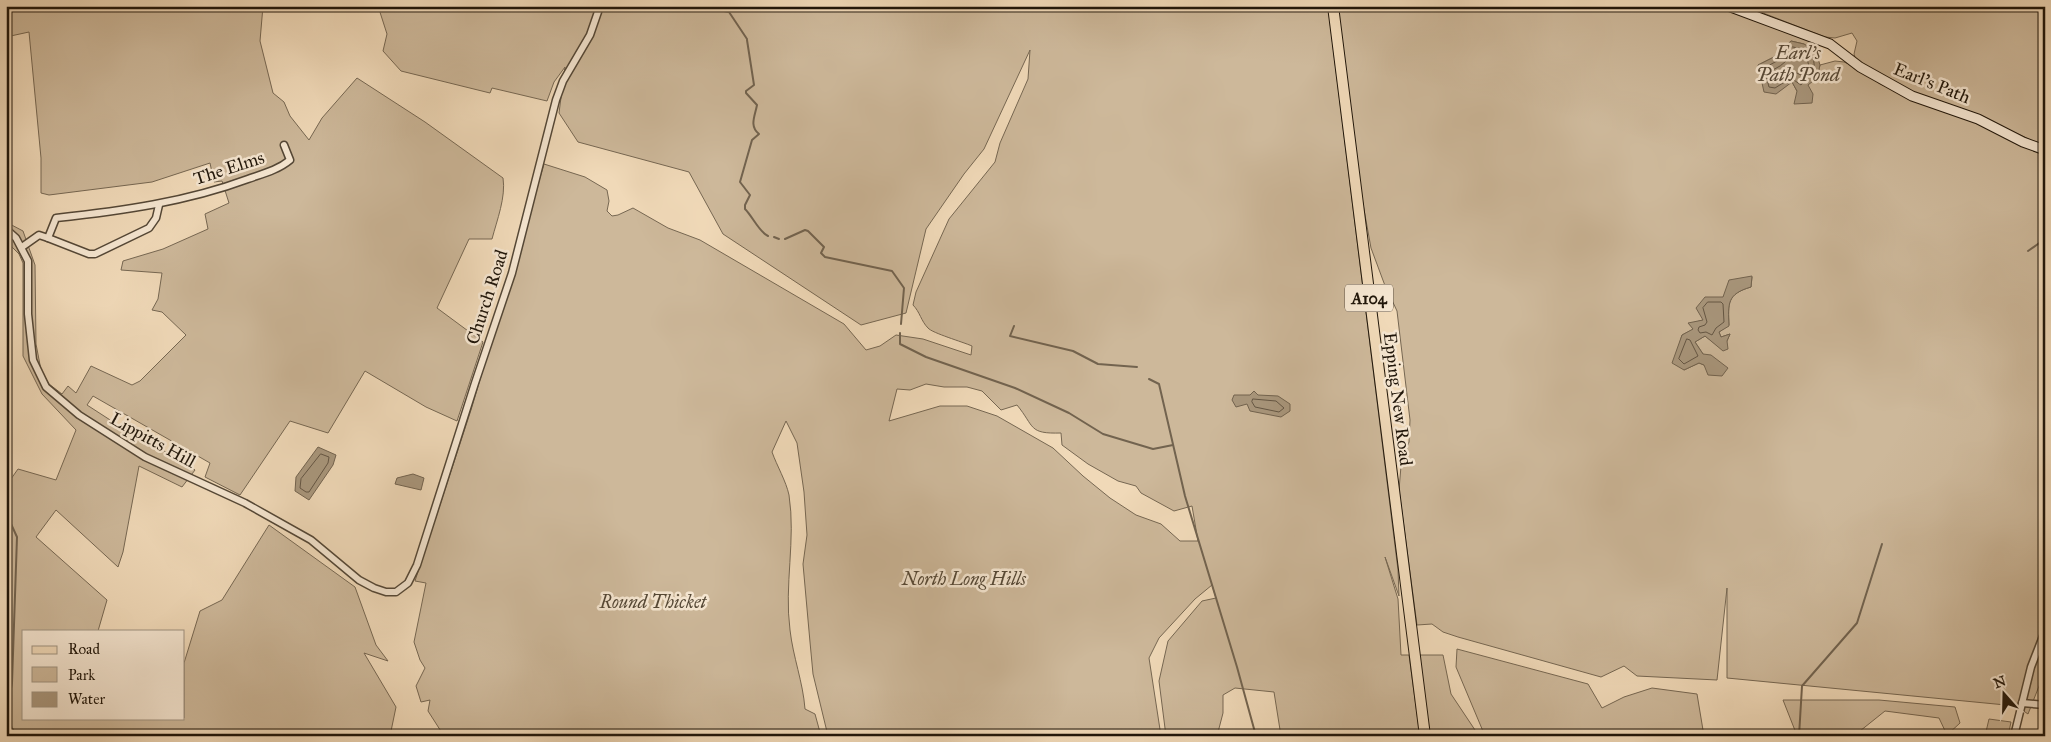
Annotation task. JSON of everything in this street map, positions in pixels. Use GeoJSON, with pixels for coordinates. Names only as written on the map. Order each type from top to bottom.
{"type":"FeatureCollection","features":[{"type":"Feature","properties":{"kind":"main road","name":"Epping New Road"},"geometry":{"type":"LineString","coordinates":[[1333,6],[1425,736]]}},
{"type":"Feature","properties":{"kind":"street","name":"Church Road"},"geometry":{"type":"LineString","coordinates":[[396,592],[408,583],[417,565],[512,273],[556,100],[564,80],[590,35],[600,6]]}},
{"type":"Feature","properties":{"kind":"street","name":"Earl's Path"},"geometry":{"type":"LineString","coordinates":[[1728,6],[1830,44],[1869,72],[1912,96],[1978,120],[2023,142],[2045,150]]}},
{"type":"Feature","properties":{"kind":"street","name":"The Elms"},"geometry":{"type":"LineString","coordinates":[[48,238],[56,218],[159,205],[224,188],[277,168],[290,160],[284,145]]}},
{"type":"Feature","properties":{"kind":"street"},"geometry":{"type":"LineString","coordinates":[[22,247],[39,235],[88,254],[95,254],[149,228],[156,218],[159,205]]}},
{"type":"Feature","properties":{"kind":"street","name":"Lippitts Hill"},"geometry":{"type":"LineString","coordinates":[[6,229],[22,247],[29,268],[28,314],[33,360],[46,387],[79,415],[145,457],[244,503],[311,540],[359,580],[386,592],[396,592]]}},
{"type":"Feature","properties":{"kind":"street"},"geometry":{"type":"LineString","coordinates":[[2014,736],[2031,667],[2045,630]]}},
{"type":"Feature","properties":{"kind":"street"},"geometry":{"type":"LineString","coordinates":[[2022,703],[2045,705]]}},
{"type":"Feature","properties":{"kind":"green space"},"geometry":{"type":"Polygon","coordinates":[[[6,6],[263,6],[260,41],[273,93],[284,102],[290,116],[309,140],[322,118],[357,78],[425,122],[503,178],[502,201],[492,239],[469,239],[437,308],[483,342],[457,421],[426,407],[365,371],[328,433],[290,421],[240,495],[205,477],[210,463],[93,396],[87,405],[138,438],[184,461],[195,470],[182,487],[139,466],[123,552],[118,567],[56,510],[36,537],[107,600],[98,630],[22,630],[22,720],[185,720],[185,660],[200,611],[222,600],[269,525],[355,587],[376,645],[388,661],[364,653],[396,707],[390,736],[6,736],[6,486],[18,469],[56,480],[76,430],[42,394],[23,356],[23,263],[19,254],[6,241],[6,222],[23,231],[35,265],[36,344],[41,370],[49,384],[62,394],[68,386],[76,393],[91,366],[132,385],[140,381],[186,335],[162,312],[152,310],[158,299],[162,273],[121,270],[123,261],[163,249],[208,229],[205,214],[229,203],[222,181],[214,182],[210,163],[152,182],[49,195],[41,193],[41,158],[29,32],[6,37],[6,6]]]}},
{"type":"Feature","properties":{"kind":"green space"},"geometry":{"type":"Polygon","coordinates":[[[378,6],[1328,6],[1398,570],[1399,596],[1385,557],[1398,599],[1401,655],[1409,655],[1420,736],[1403,736],[1403,732],[1384,736],[1281,736],[1274,692],[1235,688],[1223,695],[1223,713],[1217,736],[1166,736],[1159,681],[1168,641],[1202,601],[1216,598],[1212,585],[1195,599],[1159,638],[1149,658],[1161,736],[828,736],[813,674],[803,564],[807,535],[804,492],[797,443],[786,421],[772,452],[788,490],[791,512],[788,596],[790,630],[805,709],[815,714],[821,736],[444,736],[428,711],[430,700],[421,702],[416,686],[425,668],[414,642],[426,583],[415,581],[471,410],[544,164],[585,177],[607,190],[609,201],[607,211],[612,216],[633,208],[668,228],[700,240],[844,324],[866,350],[880,346],[896,335],[923,339],[971,355],[972,346],[941,335],[928,328],[913,305],[916,292],[949,219],[995,162],[1000,143],[1028,79],[1030,50],[984,149],[964,174],[926,229],[906,313],[861,325],[723,234],[689,172],[578,142],[559,113],[565,67],[554,82],[547,101],[492,88],[490,93],[401,71],[383,51],[387,34],[378,6]],[[926,384],[910,390],[897,389],[889,421],[940,406],[967,406],[997,416],[1053,448],[1110,498],[1136,515],[1161,524],[1180,541],[1198,541],[1192,506],[1174,511],[1141,493],[1136,486],[1118,481],[1088,464],[1062,445],[1061,433],[1043,432],[1033,428],[1017,405],[1001,410],[982,391],[967,387],[944,387],[926,384]]]}},
{"type":"Feature","properties":{"kind":"green space"},"geometry":{"type":"Polygon","coordinates":[[[1336,6],[1731,6],[1813,42],[1816,52],[1804,44],[1791,41],[1774,57],[1758,65],[1792,82],[1797,91],[1817,78],[1820,65],[1835,61],[1844,62],[1856,67],[1880,84],[1909,97],[1949,110],[2045,153],[2045,671],[2028,714],[2016,706],[1727,678],[1727,588],[1717,680],[1637,676],[1624,666],[1601,677],[1458,637],[1443,632],[1432,624],[1417,625],[1399,490],[1401,466],[1409,442],[1410,420],[1397,311],[1371,248],[1361,193],[1336,6]],[[1752,277],[1723,297],[1703,320],[1689,324],[1694,329],[1682,335],[1677,353],[1684,370],[1699,363],[1704,365],[1703,354],[1695,342],[1705,336],[1723,350],[1730,334],[1721,337],[1719,332],[1729,325],[1729,305],[1731,300],[1737,293],[1751,287],[1752,277]]]}},
{"type":"Feature","properties":{"kind":"green space"},"geometry":{"type":"Polygon","coordinates":[[[1745,6],[2045,6],[2045,147],[1972,112],[1916,94],[1856,60],[1854,54],[1857,41],[1852,33],[1835,38],[1825,37],[1745,6]]]}},
{"type":"Feature","properties":{"kind":"green space"},"geometry":{"type":"Polygon","coordinates":[[[1457,649],[1588,684],[1602,708],[1624,697],[1652,688],[1697,694],[1704,736],[1485,736],[1456,667],[1457,649]]]}},
{"type":"Feature","properties":{"kind":"green space"},"geometry":{"type":"Polygon","coordinates":[[[1419,655],[1443,655],[1451,694],[1479,736],[1430,736],[1419,655]]]}},
{"type":"Feature","properties":{"kind":"green space"},"geometry":{"type":"Polygon","coordinates":[[[1783,700],[1879,700],[1955,707],[1960,723],[1947,735],[1939,718],[1885,711],[1860,731],[1859,736],[1795,736],[1796,733],[1783,700]]]}},
{"type":"Feature","properties":{"kind":"green space"},"geometry":{"type":"Polygon","coordinates":[[[1989,719],[2011,722],[2008,736],[1985,736],[1989,719]]]}},
{"type":"Feature","properties":{"kind":"water","name":"Earl's Path Pond"},"geometry":{"type":"Polygon","coordinates":[[[1791,41],[1804,44],[1816,52],[1820,65],[1817,78],[1808,85],[1813,94],[1812,103],[1794,104],[1797,91],[1792,82],[1776,94],[1764,92],[1758,65],[1774,57],[1791,41]]]}},
{"type":"Feature","properties":{"kind":"water"},"geometry":{"type":"Polygon","coordinates":[[[1752,276],[1751,287],[1733,296],[1729,305],[1729,326],[1719,332],[1721,337],[1730,334],[1727,341],[1728,349],[1723,351],[1705,336],[1695,342],[1703,354],[1711,355],[1728,368],[1722,376],[1708,375],[1704,365],[1699,363],[1684,370],[1672,363],[1682,335],[1693,329],[1688,323],[1703,320],[1696,308],[1705,297],[1723,297],[1729,280],[1752,276]]]}},
{"type":"Feature","properties":{"kind":"water"},"geometry":{"type":"Polygon","coordinates":[[[1254,391],[1258,395],[1278,396],[1290,404],[1290,411],[1281,417],[1250,411],[1247,404],[1236,407],[1232,400],[1234,395],[1250,395],[1254,391]]]}},
{"type":"Feature","properties":{"kind":"water"},"geometry":{"type":"Polygon","coordinates":[[[318,447],[336,455],[333,465],[309,500],[295,491],[296,477],[318,447]]]}},
{"type":"Feature","properties":{"kind":"water"},"geometry":{"type":"Polygon","coordinates":[[[413,474],[424,478],[421,490],[395,484],[397,478],[413,474]]]}},
{"type":"Feature","properties":{"kind":"waterway"},"geometry":{"type":"LineString","coordinates":[[722,6],[724,11],[729,12],[747,39]]}},
{"type":"Feature","properties":{"kind":"waterway"},"geometry":{"type":"LineString","coordinates":[[747,40],[754,85],[746,93],[757,105],[753,124],[759,134],[752,140],[740,182],[750,195],[745,209],[768,236]]}},
{"type":"Feature","properties":{"kind":"waterway"},"geometry":{"type":"LineString","coordinates":[[785,239],[805,230],[824,247],[821,253],[825,257],[892,271],[904,288],[901,324]]}},
{"type":"Feature","properties":{"kind":"waterway"},"geometry":{"type":"LineString","coordinates":[[774,237],[779,239]]}},
{"type":"Feature","properties":{"kind":"waterway"},"geometry":{"type":"LineString","coordinates":[[2028,251],[2045,239]]}},
{"type":"Feature","properties":{"kind":"waterway"},"geometry":{"type":"LineString","coordinates":[[1014,326],[1010,336],[1073,351],[1098,364],[1137,367]]}},
{"type":"Feature","properties":{"kind":"waterway"},"geometry":{"type":"LineString","coordinates":[[900,333],[900,344],[926,357],[1015,388],[1069,413],[1103,434],[1153,449],[1173,445]]}},
{"type":"Feature","properties":{"kind":"waterway"},"geometry":{"type":"LineString","coordinates":[[1149,379],[1159,384],[1185,496],[1256,736]]}},
{"type":"Feature","properties":{"kind":"waterway"},"geometry":{"type":"LineString","coordinates":[[6,513],[17,537],[12,683],[6,716],[16,736]]}},
{"type":"Feature","properties":{"kind":"waterway"},"geometry":{"type":"LineString","coordinates":[[1799,736],[1802,686],[1857,623],[1882,544]]}},
{"type":"Feature","properties":{"kind":"park label","name":"North Long Hills"},"geometry":{"type":"Point","coordinates":[964,579]}},
{"type":"Feature","properties":{"kind":"park label","name":"Round Thicket"},"geometry":{"type":"Point","coordinates":[653,602]}}]}
